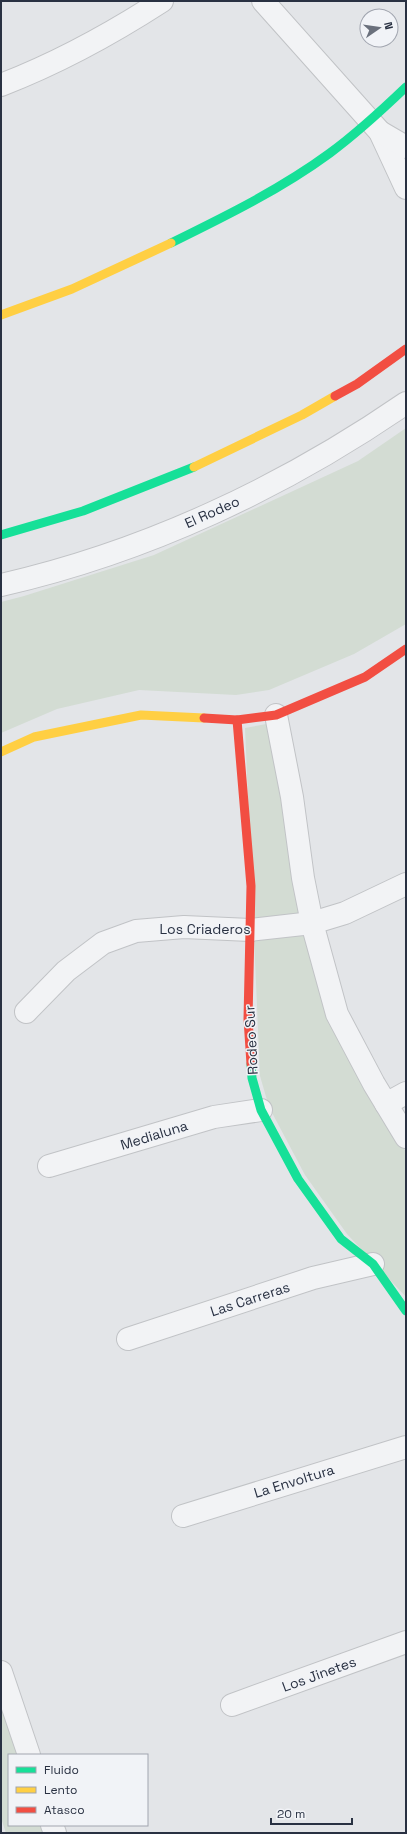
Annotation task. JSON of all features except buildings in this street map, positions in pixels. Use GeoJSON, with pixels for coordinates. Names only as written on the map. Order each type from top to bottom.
{"type":"FeatureCollection","features":[{"type":"Feature","properties":{"kind":"street"},"geometry":{"type":"LineString","coordinates":[[1,84],[73,53],[125,25],[162,1]]}},
{"type":"Feature","properties":{"kind":"street"},"geometry":{"type":"LineString","coordinates":[[263,1],[375,127],[406,188]]}},
{"type":"Feature","properties":{"kind":"street"},"geometry":{"type":"LineString","coordinates":[[1,314],[65,292],[171,243],[240,208],[286,182],[329,153],[375,127],[406,88]]}},
{"type":"Feature","properties":{"kind":"street"},"geometry":{"type":"LineString","coordinates":[[375,127],[406,147]]}},
{"type":"Feature","properties":{"kind":"street"},"geometry":{"type":"LineString","coordinates":[[1,535],[83,511],[189,469],[302,414],[357,384],[406,349]]}},
{"type":"Feature","properties":{"kind":"street","name":"El Rodeo"},"geometry":{"type":"LineString","coordinates":[[1,585],[68,567],[115,552],[207,515],[309,464],[406,403]]}},
{"type":"Feature","properties":{"kind":"street"},"geometry":{"type":"LineString","coordinates":[[1,752],[34,737],[141,715],[237,720],[276,715],[365,677],[406,649]]}},
{"type":"Feature","properties":{"kind":"street"},"geometry":{"type":"LineString","coordinates":[[276,715],[292,797],[303,878],[312,923],[337,1014],[386,1104],[406,1137]]}},
{"type":"Feature","properties":{"kind":"street","name":"Rodeo Sur"},"geometry":{"type":"LineString","coordinates":[[237,720],[251,886],[248,1019],[252,1078],[261,1110],[298,1179],[341,1239],[373,1264],[406,1311]]}},
{"type":"Feature","properties":{"kind":"street","name":"Los Criaderos"},"geometry":{"type":"LineString","coordinates":[[26,1012],[66,971],[103,943],[136,931],[184,927],[250,930],[312,923],[344,913],[406,884]]}},
{"type":"Feature","properties":{"kind":"street"},"geometry":{"type":"LineString","coordinates":[[386,1104],[406,1093]]}},
{"type":"Feature","properties":{"kind":"street","name":"Medialuna"},"geometry":{"type":"LineString","coordinates":[[49,1166],[214,1117],[261,1110]]}},
{"type":"Feature","properties":{"kind":"street","name":"Las Carreras"},"geometry":{"type":"LineString","coordinates":[[128,1339],[313,1278],[373,1264]]}},
{"type":"Feature","properties":{"kind":"street","name":"La Envoltura"},"geometry":{"type":"LineString","coordinates":[[183,1516],[406,1447]]}},
{"type":"Feature","properties":{"kind":"street","name":"Los Jinetes"},"geometry":{"type":"LineString","coordinates":[[232,1705],[406,1642]]}},
{"type":"Feature","properties":{"kind":"street"},"geometry":{"type":"LineString","coordinates":[[1,1672],[29,1754]]}},
{"type":"Feature","properties":{"kind":"shaded area"},"geometry":{"type":"Polygon","coordinates":[[[406,428],[406,624],[354,654],[269,690],[236,695],[139,690],[57,709],[1,733],[1,602],[154,555],[358,461],[406,428]]]}},
{"type":"Feature","properties":{"kind":"shaded area"},"geometry":{"type":"Polygon","coordinates":[[[272,723],[284,798],[367,1088],[406,1152],[406,1297],[347,1234],[305,1175],[269,1107],[260,1076],[245,728],[272,723]]]}},
{"type":"Feature","properties":{"kind":"shaded area"},"geometry":{"type":"Polygon","coordinates":[[[1,1701],[19,1754],[8,1754],[8,1826],[43,1826],[45,1833],[6,1833],[1,1818],[1,1701]]]}},
{"type":"Feature","properties":{"kind":"traffic: fast"},"geometry":{"type":"LineString","coordinates":[[171,243],[253,201],[311,166],[360,129],[406,87]]}},
{"type":"Feature","properties":{"kind":"traffic: fast"},"geometry":{"type":"LineString","coordinates":[[1,535],[83,511],[194,467]]}},
{"type":"Feature","properties":{"kind":"traffic: fast"},"geometry":{"type":"LineString","coordinates":[[251,1064],[252,1078],[261,1110],[298,1179],[341,1239],[373,1264],[406,1311]]}},
{"type":"Feature","properties":{"kind":"traffic: slow"},"geometry":{"type":"LineString","coordinates":[[1,315],[72,289],[171,243]]}},
{"type":"Feature","properties":{"kind":"traffic: slow"},"geometry":{"type":"LineString","coordinates":[[194,467],[302,415],[335,396]]}},
{"type":"Feature","properties":{"kind":"traffic: slow"},"geometry":{"type":"LineString","coordinates":[[1,752],[34,737],[141,715],[204,718]]}},
{"type":"Feature","properties":{"kind":"traffic: jam"},"geometry":{"type":"LineString","coordinates":[[335,396],[357,384],[406,349]]}},
{"type":"Feature","properties":{"kind":"traffic: jam"},"geometry":{"type":"LineString","coordinates":[[204,718],[237,720],[276,715],[365,677],[406,649]]}},
{"type":"Feature","properties":{"kind":"traffic: jam"},"geometry":{"type":"LineString","coordinates":[[237,720],[251,886],[248,1019],[251,1064]]}}]}
